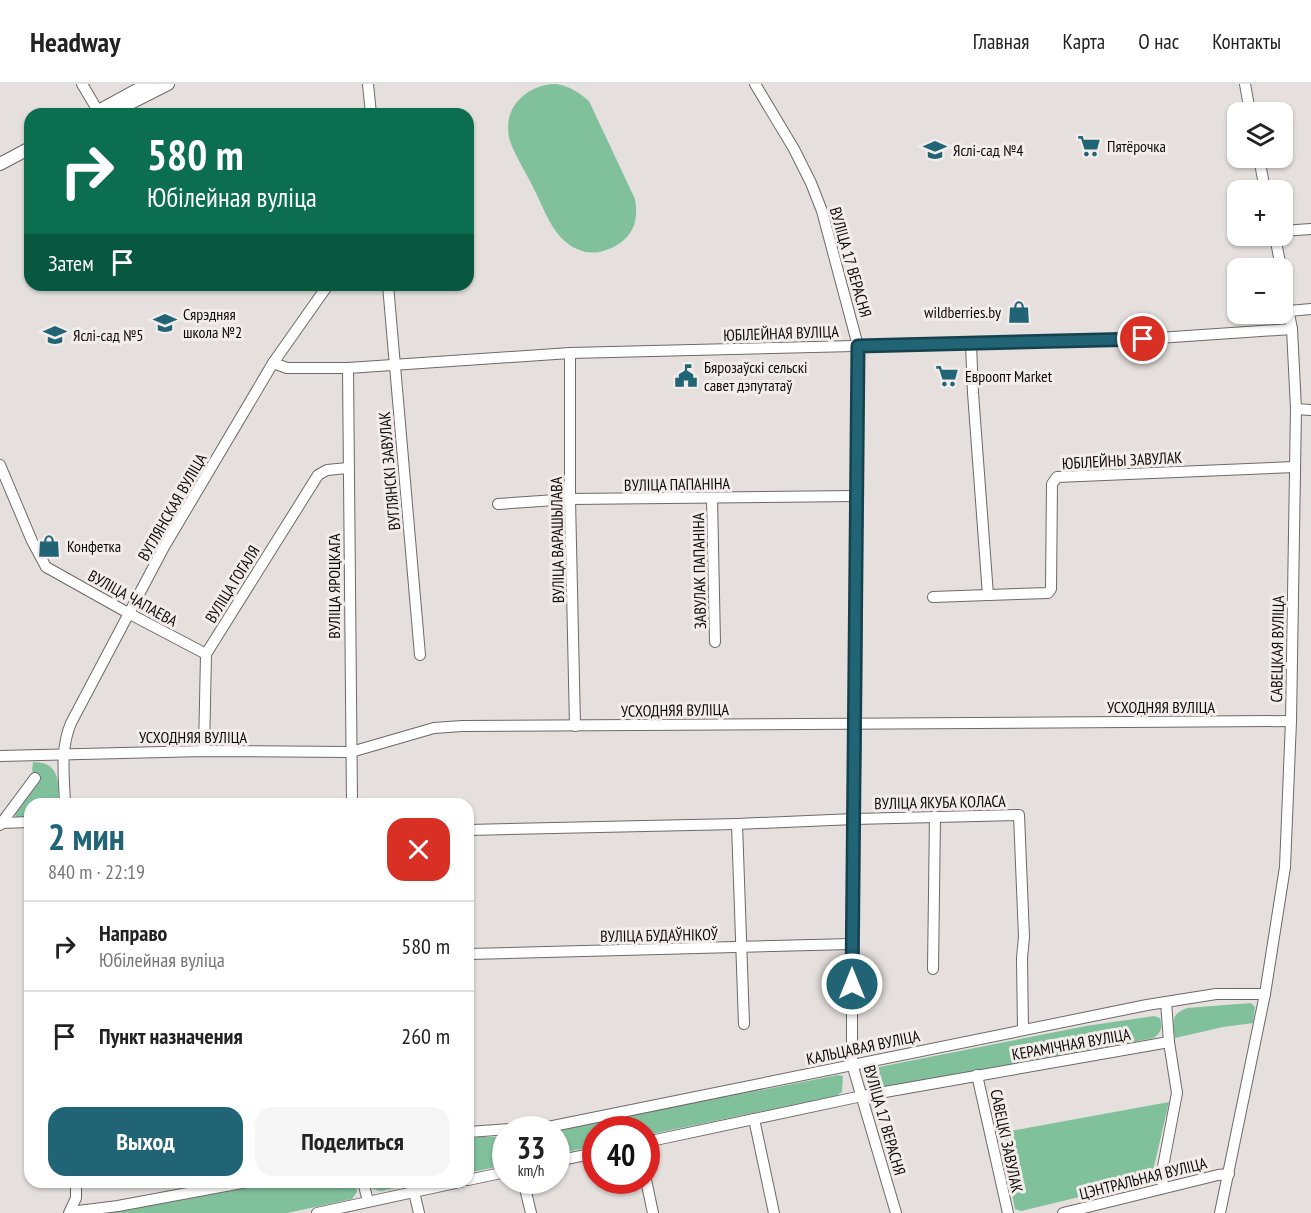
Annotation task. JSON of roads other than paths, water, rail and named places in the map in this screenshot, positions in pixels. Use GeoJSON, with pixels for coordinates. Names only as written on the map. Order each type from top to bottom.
{"type":"FeatureCollection","features":[{"type":"Feature","properties":{"kind":"main road"},"geometry":{"type":"LineString","coordinates":[[108,108],[148,84]]}},
{"type":"Feature","properties":{"kind":"main road"},"geometry":{"type":"LineString","coordinates":[[112,108],[168,84]]}},
{"type":"Feature","properties":{"kind":"main road"},"geometry":{"type":"LineString","coordinates":[[0,164],[24,151]]}},
{"type":"Feature","properties":{"kind":"main road"},"geometry":{"type":"LineString","coordinates":[[0,173],[24,160]]}},
{"type":"Feature","properties":{"kind":"street"},"geometry":{"type":"LineString","coordinates":[[82,84],[97,108]]}},
{"type":"Feature","properties":{"kind":"street"},"geometry":{"type":"LineString","coordinates":[[368,84],[370,108]]}},
{"type":"Feature","properties":{"kind":"street","name":"ВУЛІЦА 17 ВЕРАСНЯ"},"geometry":{"type":"LineString","coordinates":[[756,84],[794,149],[822,211],[858,346],[852,1064],[896,1213]]}},
{"type":"Feature","properties":{"kind":"street"},"geometry":{"type":"LineString","coordinates":[[1245,84],[1248,102]]}},
{"type":"Feature","properties":{"kind":"street"},"geometry":{"type":"LineString","coordinates":[[1293,230],[1311,229]]}},
{"type":"Feature","properties":{"kind":"street","name":"ВУГЛЯНСКАЯ ВУЛІЦА"},"geometry":{"type":"LineString","coordinates":[[64,798],[63,753],[65,736],[71,723],[164,547],[273,363],[324,291]]}},
{"type":"Feature","properties":{"kind":"street","name":"ВУГЛЯНСКІ ЗАВУЛАК"},"geometry":{"type":"LineString","coordinates":[[389,291],[420,655]]}},
{"type":"Feature","properties":{"kind":"street"},"geometry":{"type":"LineString","coordinates":[[1293,311],[1311,309]]}},
{"type":"Feature","properties":{"kind":"street","name":"САВЕЦКАЯ ВУЛІЦА"},"geometry":{"type":"LineString","coordinates":[[1220,1213],[1265,994],[1286,867],[1291,721],[1296,409],[1291,324]]}},
{"type":"Feature","properties":{"kind":"street","name":"ЮБІЛЕЙНАЯ ВУЛІЦА"},"geometry":{"type":"LineString","coordinates":[[273,363],[287,368],[348,368],[570,354],[1143,339],[1292,329]]}},
{"type":"Feature","properties":{"kind":"street"},"geometry":{"type":"LineString","coordinates":[[971,344],[988,595]]}},
{"type":"Feature","properties":{"kind":"street","name":"ВУЛІЦА ВАРАШЫЛАВА"},"geometry":{"type":"LineString","coordinates":[[570,354],[570,499],[575,726]]}},
{"type":"Feature","properties":{"kind":"street","name":"ВУЛІЦА ЯРОЦКАГА"},"geometry":{"type":"LineString","coordinates":[[348,368],[352,798]]}},
{"type":"Feature","properties":{"kind":"street"},"geometry":{"type":"LineString","coordinates":[[1296,409],[1311,410]]}},
{"type":"Feature","properties":{"kind":"street","name":"ВУЛІЦА ЧАПАЕВА"},"geometry":{"type":"LineString","coordinates":[[0,465],[30,536],[46,567],[130,615],[206,654]]}},
{"type":"Feature","properties":{"kind":"street","name":"ЮБІЛЕЙНЫ ЗАВУЛАК"},"geometry":{"type":"LineString","coordinates":[[933,597],[1048,593],[1051,589],[1052,484],[1057,477],[1295,467]]}},
{"type":"Feature","properties":{"kind":"street","name":"ВУЛІЦА ГОГАЛЯ"},"geometry":{"type":"LineString","coordinates":[[206,654],[318,475],[327,470],[348,468]]}},
{"type":"Feature","properties":{"kind":"street","name":"ВУЛІЦА ПАПАНІНА"},"geometry":{"type":"LineString","coordinates":[[498,504],[570,499],[856,496]]}},
{"type":"Feature","properties":{"kind":"street","name":"ЗАВУЛАК ПАПАНІНА"},"geometry":{"type":"LineString","coordinates":[[712,498],[715,642]]}},
{"type":"Feature","properties":{"kind":"street"},"geometry":{"type":"LineString","coordinates":[[204,751],[206,654]]}},
{"type":"Feature","properties":{"kind":"street","name":"УСХОДНЯЯ ВУЛІЦА"},"geometry":{"type":"LineString","coordinates":[[0,756],[204,751],[351,752],[434,728],[462,726],[1291,721]]}},
{"type":"Feature","properties":{"kind":"street"},"geometry":{"type":"LineString","coordinates":[[1,824],[35,778]]}},
{"type":"Feature","properties":{"kind":"street","name":"ВУЛІЦА ЯКУБА КОЛАСА"},"geometry":{"type":"LineString","coordinates":[[474,830],[1019,815],[1024,937],[1023,1029]]}},
{"type":"Feature","properties":{"kind":"street"},"geometry":{"type":"LineString","coordinates":[[933,969],[935,816]]}},
{"type":"Feature","properties":{"kind":"street"},"geometry":{"type":"LineString","coordinates":[[1,824],[24,822]]}},
{"type":"Feature","properties":{"kind":"street"},"geometry":{"type":"LineString","coordinates":[[737,824],[744,1024]]}},
{"type":"Feature","properties":{"kind":"street","name":"ВУЛІЦА БУДАЎНІКОЎ"},"geometry":{"type":"LineString","coordinates":[[474,954],[852,944]]}},
{"type":"Feature","properties":{"kind":"street","name":"КАЛЬЦАВАЯ ВУЛІЦА"},"geometry":{"type":"LineString","coordinates":[[474,1132],[553,1126],[1023,1029],[1166,1002],[1216,994],[1265,994]]}},
{"type":"Feature","properties":{"kind":"street"},"geometry":{"type":"LineString","coordinates":[[1163,1188],[1162,1172],[1177,1093],[1169,1042],[1166,1002]]}},
{"type":"Feature","properties":{"kind":"street","name":"КЕРАМІЧНАЯ ВУЛІЦА"},"geometry":{"type":"LineString","coordinates":[[660,1139],[862,1096],[1169,1042]]}},
{"type":"Feature","properties":{"kind":"street","name":"САВЕЦКІ ЗАВУЛАК"},"geometry":{"type":"LineString","coordinates":[[977,1076],[1008,1213]]}},
{"type":"Feature","properties":{"kind":"street"},"geometry":{"type":"LineString","coordinates":[[754,1119],[774,1213]]}},
{"type":"Feature","properties":{"kind":"street","name":"ЦЭНТРАЛЬНАЯ ВУЛІЦА"},"geometry":{"type":"LineString","coordinates":[[1063,1213],[1229,1174]]}},
{"type":"Feature","properties":{"kind":"street"},"geometry":{"type":"LineString","coordinates":[[474,1179],[492,1175]]}},
{"type":"Feature","properties":{"kind":"street"},"geometry":{"type":"LineString","coordinates":[[70,1213],[76,1198],[76,1188]]}},
{"type":"Feature","properties":{"kind":"street"},"geometry":{"type":"LineString","coordinates":[[70,1213],[215,1188]]}},
{"type":"Feature","properties":{"kind":"street"},"geometry":{"type":"LineString","coordinates":[[365,1188],[368,1201]]}},
{"type":"Feature","properties":{"kind":"street"},"geometry":{"type":"LineString","coordinates":[[317,1213],[432,1188]]}},
{"type":"Feature","properties":{"kind":"street"},"geometry":{"type":"LineString","coordinates":[[414,1192],[419,1213]]}},
{"type":"Feature","properties":{"kind":"street"},"geometry":{"type":"LineString","coordinates":[[526,1194],[531,1213]]}},
{"type":"Feature","properties":{"kind":"street"},"geometry":{"type":"LineString","coordinates":[[649,1194],[653,1213]]}},
{"type":"Feature","properties":{"kind":"place","name":"Пятёрочка"},"geometry":{"type":"Point","coordinates":[1089,146]}},
{"type":"Feature","properties":{"kind":"place","name":"Яслі-сад №4"},"geometry":{"type":"Point","coordinates":[935,150]}},
{"type":"Feature","properties":{"kind":"place","name":"wildberries.by"},"geometry":{"type":"Point","coordinates":[1019,312]}},
{"type":"Feature","properties":{"kind":"place","name":"Сярэдняя школа №2"},"geometry":{"type":"Point","coordinates":[165,323]}},
{"type":"Feature","properties":{"kind":"place","name":"Яслі-сад №5"},"geometry":{"type":"Point","coordinates":[55,335]}},
{"type":"Feature","properties":{"kind":"place","name":"Бярозаўскі сельскі савет дэпутатаў"},"geometry":{"type":"Point","coordinates":[686,376]}},
{"type":"Feature","properties":{"kind":"place","name":"Евроопт Market"},"geometry":{"type":"Point","coordinates":[947,376]}},
{"type":"Feature","properties":{"kind":"place","name":"Конфетка"},"geometry":{"type":"Point","coordinates":[49,546]}}]}
